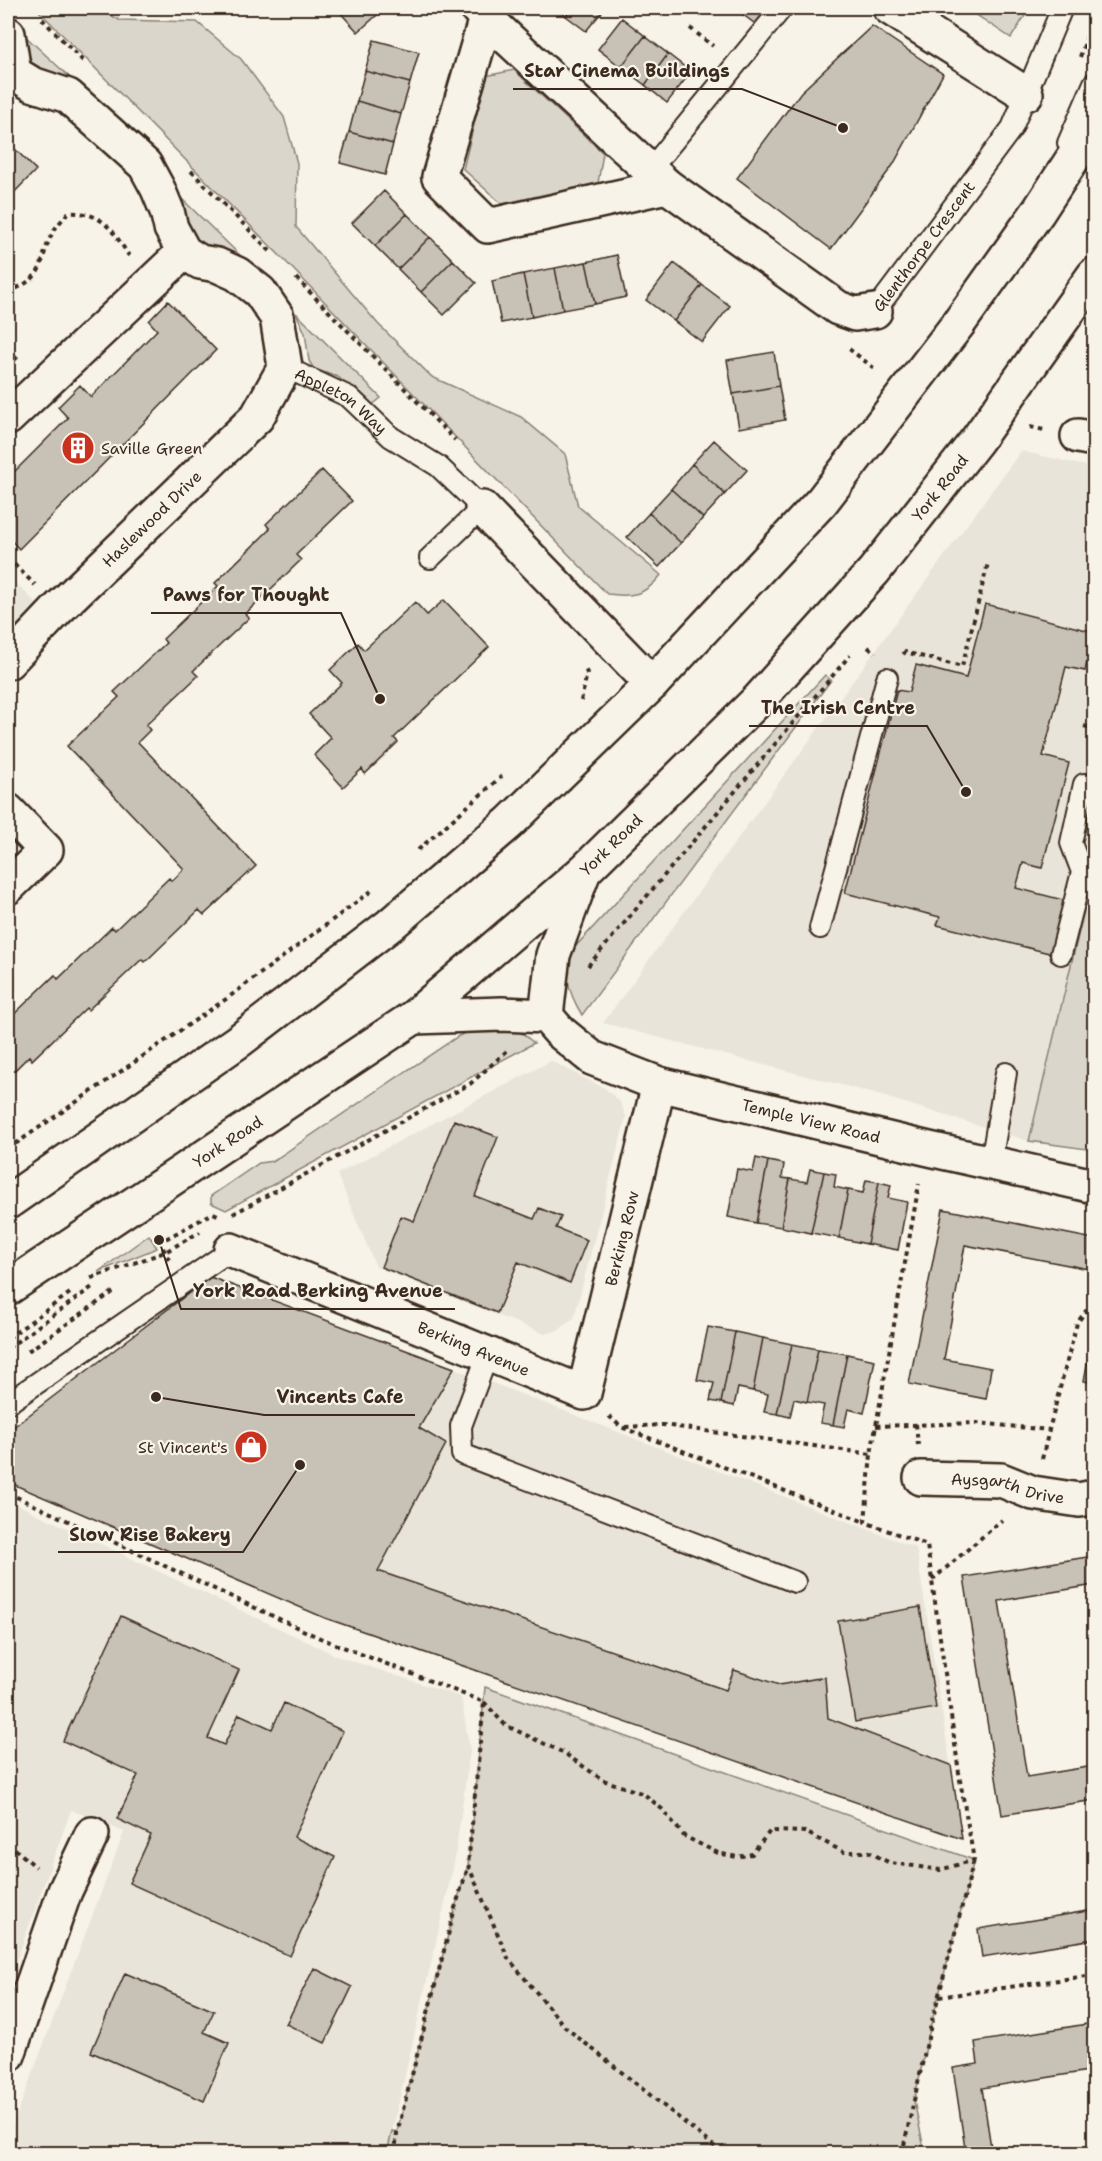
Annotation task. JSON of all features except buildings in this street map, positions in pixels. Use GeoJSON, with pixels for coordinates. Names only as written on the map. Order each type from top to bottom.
{"type":"FeatureCollection","features":[{"type":"Feature","properties":{"kind":"main road"},"geometry":{"type":"LineString","coordinates":[[890,8],[1026,94]]}},
{"type":"Feature","properties":{"kind":"main road","name":"Glenthorpe Crescent"},"geometry":{"type":"LineString","coordinates":[[658,178],[488,226],[439,177],[482,13],[658,178],[838,308],[855,314],[875,311]]}},
{"type":"Feature","properties":{"kind":"main road"},"geometry":{"type":"LineString","coordinates":[[8,34],[11,76],[68,96],[145,165],[158,189],[171,228],[184,252],[8,418]]}},
{"type":"Feature","properties":{"kind":"main road"},"geometry":{"type":"LineString","coordinates":[[8,1202],[240,1040],[390,925],[509,823],[652,684],[822,501],[959,323],[1038,212],[1095,126]]}},
{"type":"Feature","properties":{"kind":"main road","name":"Appleton Way"},"geometry":{"type":"LineString","coordinates":[[184,252],[200,262],[237,274],[260,292],[278,317],[285,367]]}},
{"type":"Feature","properties":{"kind":"main road","name":"York Road"},"geometry":{"type":"LineString","coordinates":[[8,1288],[414,1017],[585,871],[759,699],[874,571],[977,440],[1095,274]]}},
{"type":"Feature","properties":{"kind":"main road","name":"Haslewood Drive"},"geometry":{"type":"LineString","coordinates":[[8,662],[58,609],[256,417],[285,367]]}},
{"type":"Feature","properties":{"kind":"main road","name":"Appleton Way"},"geometry":{"type":"LineString","coordinates":[[482,508],[652,684]]}},
{"type":"Feature","properties":{"kind":"main road"},"geometry":{"type":"LineString","coordinates":[[8,811],[46,850],[8,887]]}},
{"type":"Feature","properties":{"kind":"main road"},"geometry":{"type":"LineString","coordinates":[[414,1017],[502,1014],[546,1017],[553,955],[585,871]]}},
{"type":"Feature","properties":{"kind":"main road","name":"Temple View Road"},"geometry":{"type":"LineString","coordinates":[[546,1017],[560,1032],[592,1058],[659,1084],[1095,1186]]}},
{"type":"Feature","properties":{"kind":"main road","name":"Berking Row"},"geometry":{"type":"LineString","coordinates":[[584,1393],[659,1084]]}},
{"type":"Feature","properties":{"kind":"main road","name":"Berking Avenue"},"geometry":{"type":"LineString","coordinates":[[231,1250],[584,1393]]}},
{"type":"Feature","properties":{"kind":"main road","name":"Aysgarth Drive"},"geometry":{"type":"LineString","coordinates":[[921,1478],[1000,1480],[1033,1493],[1079,1500],[1095,1497]]}},
{"type":"Feature","properties":{"kind":"main road"},"geometry":{"type":"LineString","coordinates":[[8,2055],[64,1891],[92,1834]]}},
{"type":"Feature","properties":{"kind":"lane"},"geometry":{"type":"LineString","coordinates":[[658,178],[782,8]]}},
{"type":"Feature","properties":{"kind":"lane","name":"Glenthorpe Crescent"},"geometry":{"type":"LineString","coordinates":[[875,311],[1012,128],[1062,8]]}},
{"type":"Feature","properties":{"kind":"lane"},"geometry":{"type":"LineString","coordinates":[[1038,212],[1095,83]]}},
{"type":"Feature","properties":{"kind":"lane","name":"Appleton Way"},"geometry":{"type":"LineString","coordinates":[[285,367],[349,397],[391,436],[438,466],[482,508]]}},
{"type":"Feature","properties":{"kind":"lane"},"geometry":{"type":"LineString","coordinates":[[430,558],[482,508]]}},
{"type":"Feature","properties":{"kind":"lane"},"geometry":{"type":"LineString","coordinates":[[820,928],[887,678]]}},
{"type":"Feature","properties":{"kind":"lane"},"geometry":{"type":"LineString","coordinates":[[1061,954],[1082,872],[1071,843],[1084,784]]}},
{"type":"Feature","properties":{"kind":"lane"},"geometry":{"type":"LineString","coordinates":[[991,1163],[1006,1074]]}},
{"type":"Feature","properties":{"kind":"lane"},"geometry":{"type":"LineString","coordinates":[[8,1403],[231,1250]]}},
{"type":"Feature","properties":{"kind":"lane"},"geometry":{"type":"LineString","coordinates":[[488,1354],[461,1426],[462,1454],[795,1582]]}},
{"type":"Feature","properties":{"kind":"path"},"geometry":{"type":"LineString","coordinates":[[39,16],[88,66]]}},
{"type":"Feature","properties":{"kind":"path"},"geometry":{"type":"LineString","coordinates":[[187,166],[277,259]]}},
{"type":"Feature","properties":{"kind":"path"},"geometry":{"type":"LineString","coordinates":[[8,292],[24,285],[39,272],[53,232],[68,213],[81,212],[98,217],[114,233],[148,286]]}},
{"type":"Feature","properties":{"kind":"path"},"geometry":{"type":"LineString","coordinates":[[294,275],[458,444]]}},
{"type":"Feature","properties":{"kind":"path"},"geometry":{"type":"LineString","coordinates":[[898,658],[905,652],[962,666],[988,562]]}},
{"type":"Feature","properties":{"kind":"path"},"geometry":{"type":"LineString","coordinates":[[574,709],[581,701],[587,673],[584,663]]}},
{"type":"Feature","properties":{"kind":"path"},"geometry":{"type":"LineString","coordinates":[[1084,726],[1095,729]]}},
{"type":"Feature","properties":{"kind":"path"},"geometry":{"type":"LineString","coordinates":[[413,854],[509,770]]}},
{"type":"Feature","properties":{"kind":"path"},"geometry":{"type":"LineString","coordinates":[[8,1149],[229,997],[379,885]]}},
{"type":"Feature","properties":{"kind":"path"},"geometry":{"type":"LineString","coordinates":[[865,1522],[871,1454],[925,1148]]}},
{"type":"Feature","properties":{"kind":"path"},"geometry":{"type":"LineString","coordinates":[[169,1260],[160,1242],[213,1212]]}},
{"type":"Feature","properties":{"kind":"path"},"geometry":{"type":"LineString","coordinates":[[8,1348],[95,1285]]}},
{"type":"Feature","properties":{"kind":"path"},"geometry":{"type":"LineString","coordinates":[[26,1352],[102,1299]]}},
{"type":"Feature","properties":{"kind":"path"},"geometry":{"type":"LineString","coordinates":[[876,1426],[977,1423],[1049,1430],[1077,1323],[1095,1299]]}},
{"type":"Feature","properties":{"kind":"path"},"geometry":{"type":"LineString","coordinates":[[584,1393],[621,1427],[927,1545],[960,1780],[974,1860],[902,2154]]}},
{"type":"Feature","properties":{"kind":"path"},"geometry":{"type":"LineString","coordinates":[[621,1427],[663,1425],[871,1454]]}},
{"type":"Feature","properties":{"kind":"path"},"geometry":{"type":"LineString","coordinates":[[8,1493],[320,1638],[484,1702],[505,1725],[564,1753],[603,1780],[644,1794],[662,1809],[684,1836],[718,1853],[737,1857],[752,1854],[770,1831],[786,1830],[805,1832],[844,1852],[869,1852],[890,1863],[940,1870],[974,1860]]}},
{"type":"Feature","properties":{"kind":"path"},"geometry":{"type":"LineString","coordinates":[[395,2154],[400,2121],[468,1865],[484,1702]]}},
{"type":"Feature","properties":{"kind":"path"},"geometry":{"type":"LineString","coordinates":[[468,1865],[508,1958],[565,2027],[724,2154]]}},
{"type":"Feature","properties":{"kind":"path"},"geometry":{"type":"LineString","coordinates":[[939,1996],[1095,1975]]}},
{"type":"Feature","properties":{"kind":"shaded area"},"geometry":{"type":"Polygon","coordinates":[[[36,8],[98,8],[119,20],[197,22],[241,59],[284,117],[297,163],[296,227],[378,324],[432,377],[521,417],[565,454],[578,506],[661,575],[655,582],[637,594],[607,594],[291,267],[36,8]]]}},
{"type":"Feature","properties":{"kind":"shaded area"},"geometry":{"type":"Polygon","coordinates":[[[966,8],[1030,8],[1011,38],[966,8]]]}},
{"type":"Feature","properties":{"kind":"shaded area"},"geometry":{"type":"Polygon","coordinates":[[[23,34],[76,83],[34,71],[23,34]]]}},
{"type":"Feature","properties":{"kind":"shaded area"},"geometry":{"type":"Polygon","coordinates":[[[514,70],[603,153],[598,183],[502,204],[463,169],[486,76],[514,70]]]}},
{"type":"Feature","properties":{"kind":"shaded area"},"geometry":{"type":"Polygon","coordinates":[[[182,199],[247,262],[194,248],[182,199]]]}},
{"type":"Feature","properties":{"kind":"shaded area"},"geometry":{"type":"Polygon","coordinates":[[[296,313],[381,398],[371,406],[338,377],[314,369],[309,361],[305,333],[296,313]]]}},
{"type":"Feature","properties":{"kind":"shaded area"},"geometry":{"type":"Polygon","coordinates":[[[1021,451],[1094,468],[1094,869],[1029,1141],[872,1093],[603,1023],[1021,451]]]}},
{"type":"Feature","properties":{"kind":"shaded area"},"geometry":{"type":"Polygon","coordinates":[[[8,575],[51,618],[8,662],[8,575]]]}},
{"type":"Feature","properties":{"kind":"shaded area"},"geometry":{"type":"Polygon","coordinates":[[[825,675],[831,680],[582,1015],[568,982],[569,966],[575,947],[825,675]]]}},
{"type":"Feature","properties":{"kind":"shaded area"},"geometry":{"type":"Polygon","coordinates":[[[1094,869],[1094,1150],[1029,1141],[1094,869]]]}},
{"type":"Feature","properties":{"kind":"shaded area"},"geometry":{"type":"Polygon","coordinates":[[[508,1026],[534,1043],[226,1210],[211,1203],[211,1196],[259,1163],[273,1161],[457,1037],[474,1028],[508,1026]]]}},
{"type":"Feature","properties":{"kind":"shaded area"},"geometry":{"type":"Polygon","coordinates":[[[551,1061],[606,1089],[620,1102],[626,1117],[574,1318],[559,1330],[545,1334],[376,1267],[337,1174],[551,1061]]]}},
{"type":"Feature","properties":{"kind":"shaded area"},"geometry":{"type":"Polygon","coordinates":[[[149,1235],[157,1248],[98,1272],[149,1235]]]}},
{"type":"Feature","properties":{"kind":"shaded area"},"geometry":{"type":"Polygon","coordinates":[[[210,1277],[454,1368],[916,1548],[962,1839],[325,1618],[8,1482],[8,1431],[210,1277]]]}},
{"type":"Feature","properties":{"kind":"shaded area"},"geometry":{"type":"Polygon","coordinates":[[[8,1500],[337,1656],[461,1697],[470,1750],[454,1864],[387,2153],[8,2153],[8,2138],[124,1832],[71,1810],[8,1984],[8,1500]]]}},
{"type":"Feature","properties":{"kind":"shaded area"},"geometry":{"type":"Polygon","coordinates":[[[485,1687],[974,1860],[930,2029],[914,2101],[925,2153],[387,2153],[392,2131],[397,2132],[468,1865],[485,1687]]]}},
{"type":"Feature","properties":{"kind":"place","name":"Star Cinema Buildings"},"geometry":{"type":"Point","coordinates":[843,128]}},
{"type":"Feature","properties":{"kind":"place","name":"Saville Green"},"geometry":{"type":"Point","coordinates":[78,448]}},
{"type":"Feature","properties":{"kind":"place","name":"Paws for Thought"},"geometry":{"type":"Point","coordinates":[380,699]}},
{"type":"Feature","properties":{"kind":"place","name":"The Irish Centre"},"geometry":{"type":"Point","coordinates":[966,792]}},
{"type":"Feature","properties":{"kind":"place","name":"York Road Berking Avenue"},"geometry":{"type":"Point","coordinates":[159,1240]}},
{"type":"Feature","properties":{"kind":"place","name":"Vincents Cafe"},"geometry":{"type":"Point","coordinates":[156,1397]}},
{"type":"Feature","properties":{"kind":"place","name":"St Vincent's"},"geometry":{"type":"Point","coordinates":[251,1447]}},
{"type":"Feature","properties":{"kind":"place","name":"Slow Rise Bakery"},"geometry":{"type":"Point","coordinates":[300,1465]}}]}
